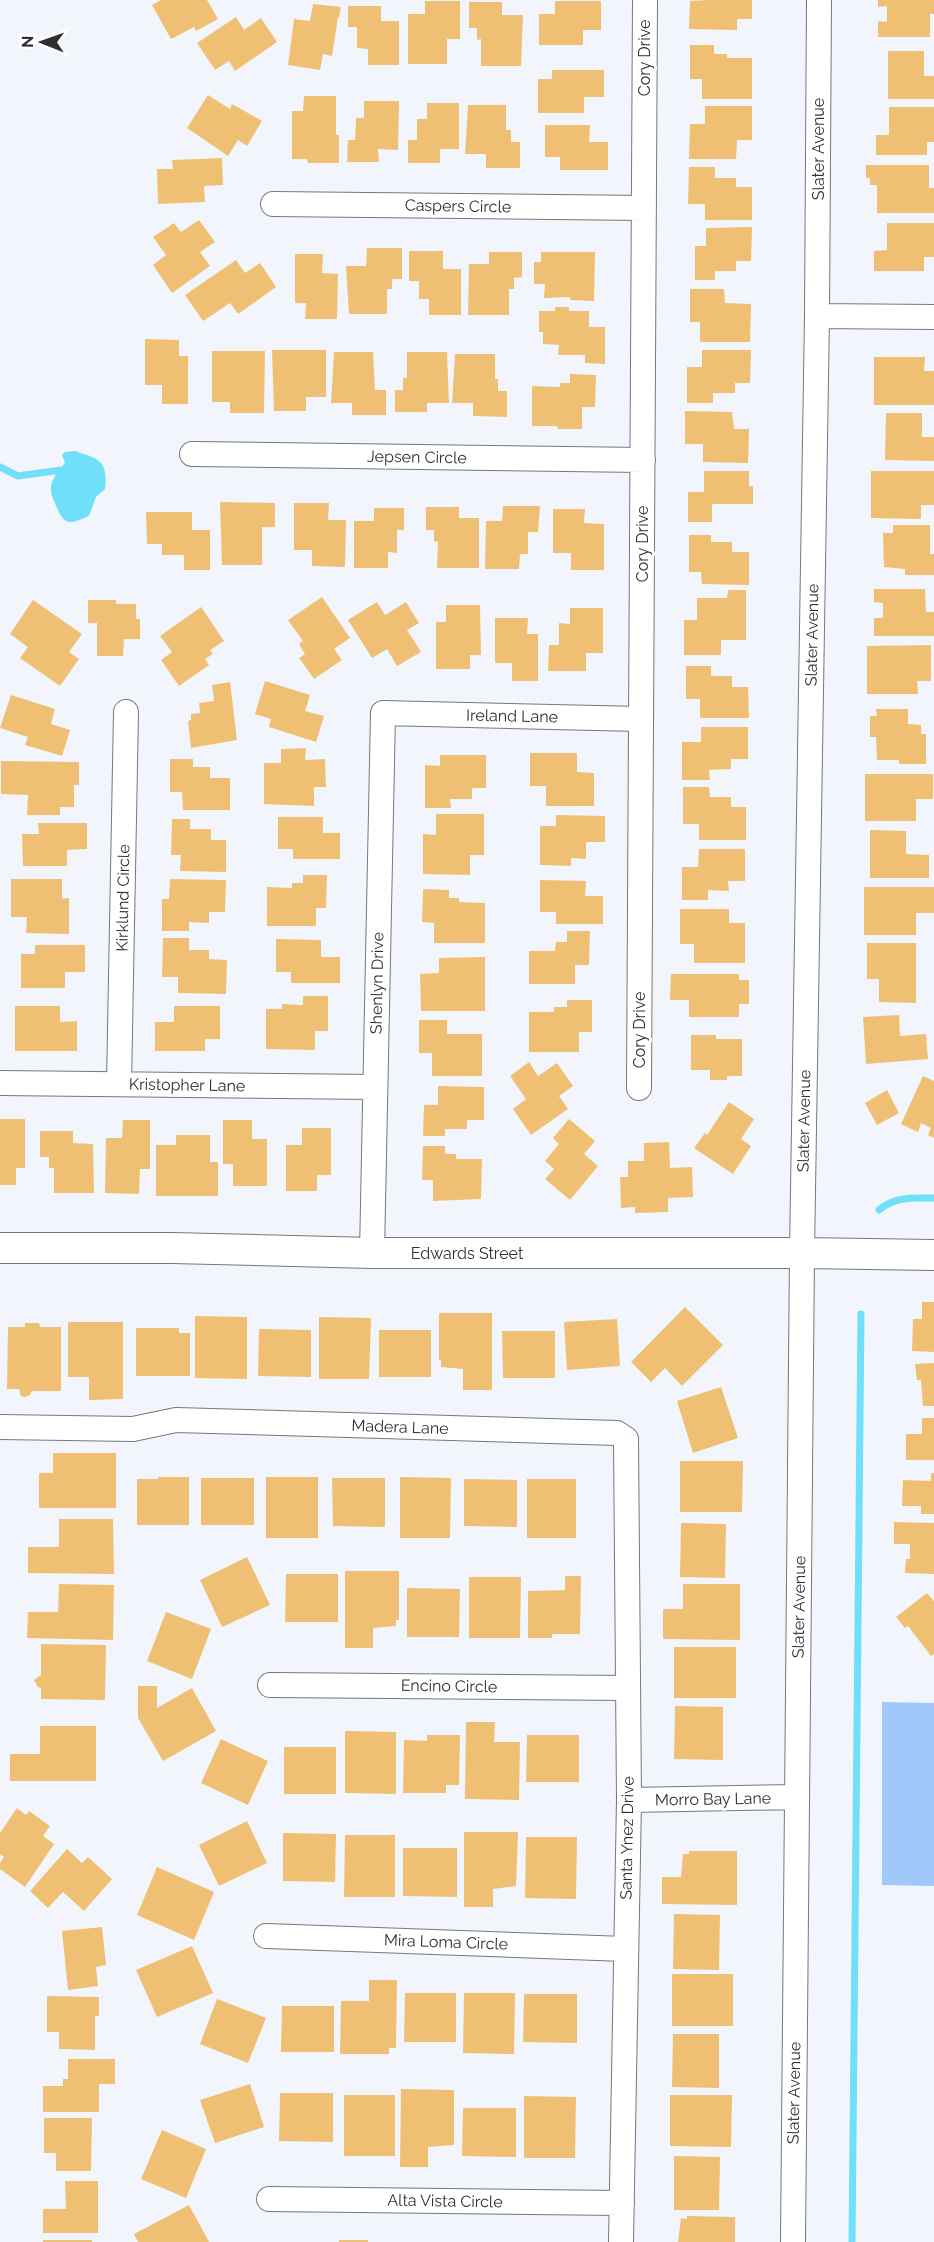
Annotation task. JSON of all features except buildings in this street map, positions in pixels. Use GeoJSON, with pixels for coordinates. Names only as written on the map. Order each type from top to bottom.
{"type":"FeatureCollection","features":[{"type":"Feature","properties":{"kind":"main road","name":"Edwards Street"},"geometry":{"type":"LineString","coordinates":[[0,1248],[172,1248],[372,1253],[934,1255]]}},
{"type":"Feature","properties":{"kind":"street","name":"Cory Drive"},"geometry":{"type":"LineString","coordinates":[[639,1088],[645,0]]}},
{"type":"Feature","properties":{"kind":"street","name":"Slater Avenue"},"geometry":{"type":"LineString","coordinates":[[793,2242],[802,1253],[817,316],[819,0]]}},
{"type":"Feature","properties":{"kind":"street","name":"Caspers Circle"},"geometry":{"type":"LineString","coordinates":[[273,204],[644,208]]}},
{"type":"Feature","properties":{"kind":"street"},"geometry":{"type":"LineString","coordinates":[[817,316],[934,316]]}},
{"type":"Feature","properties":{"kind":"street","name":"Jepsen Circle"},"geometry":{"type":"LineString","coordinates":[[192,454],[642,460]]}},
{"type":"Feature","properties":{"kind":"street","name":"Kirklund Circle"},"geometry":{"type":"LineString","coordinates":[[119,1084],[126,712]]}},
{"type":"Feature","properties":{"kind":"street","name":"Ireland Lane"},"geometry":{"type":"LineString","coordinates":[[382,713],[641,719]]}},
{"type":"Feature","properties":{"kind":"street","name":"Shenlyn Drive"},"geometry":{"type":"LineString","coordinates":[[372,1253],[382,713]]}},
{"type":"Feature","properties":{"kind":"street","name":"Kristopher Lane"},"geometry":{"type":"LineString","coordinates":[[0,1083],[375,1087]]}},
{"type":"Feature","properties":{"kind":"street","name":"Madera Lane"},"geometry":{"type":"LineString","coordinates":[[0,1427],[133,1429],[176,1420],[623,1435]]}},
{"type":"Feature","properties":{"kind":"street","name":"Santa Ynez Drive"},"geometry":{"type":"LineString","coordinates":[[621,2242],[629,1800],[627,1446],[623,1435]]}},
{"type":"Feature","properties":{"kind":"street","name":"Encino Circle"},"geometry":{"type":"LineString","coordinates":[[270,1685],[627,1688]]}},
{"type":"Feature","properties":{"kind":"street","name":"Morro Bay Lane"},"geometry":{"type":"LineString","coordinates":[[629,1800],[797,1797]]}},
{"type":"Feature","properties":{"kind":"street","name":"Mira Loma Circle"},"geometry":{"type":"LineString","coordinates":[[266,1936],[625,1949]]}},
{"type":"Feature","properties":{"kind":"street","name":"Alta Vista Circle"},"geometry":{"type":"LineString","coordinates":[[269,2199],[622,2203]]}},
{"type":"Feature","properties":{"kind":"shaded area"},"geometry":{"type":"Polygon","coordinates":[[[75,451],[100,462],[106,479],[105,489],[96,497],[89,516],[69,522],[65,521],[59,513],[52,495],[51,484],[65,463],[62,455],[65,452],[75,451]]]}},
{"type":"Feature","properties":{"kind":"shaded area"},"geometry":{"type":"Polygon","coordinates":[[[882,1702],[934,1703],[934,1886],[882,1885],[882,1702]]]}},
{"type":"Feature","properties":{"kind":"waterway"},"geometry":{"type":"LineString","coordinates":[[0,467],[18,476],[61,470]]}},
{"type":"Feature","properties":{"kind":"waterway"},"geometry":{"type":"LineString","coordinates":[[879,1210],[898,1200],[934,1198]]}},
{"type":"Feature","properties":{"kind":"waterway"},"geometry":{"type":"LineString","coordinates":[[852,2242],[861,1314]]}}]}
